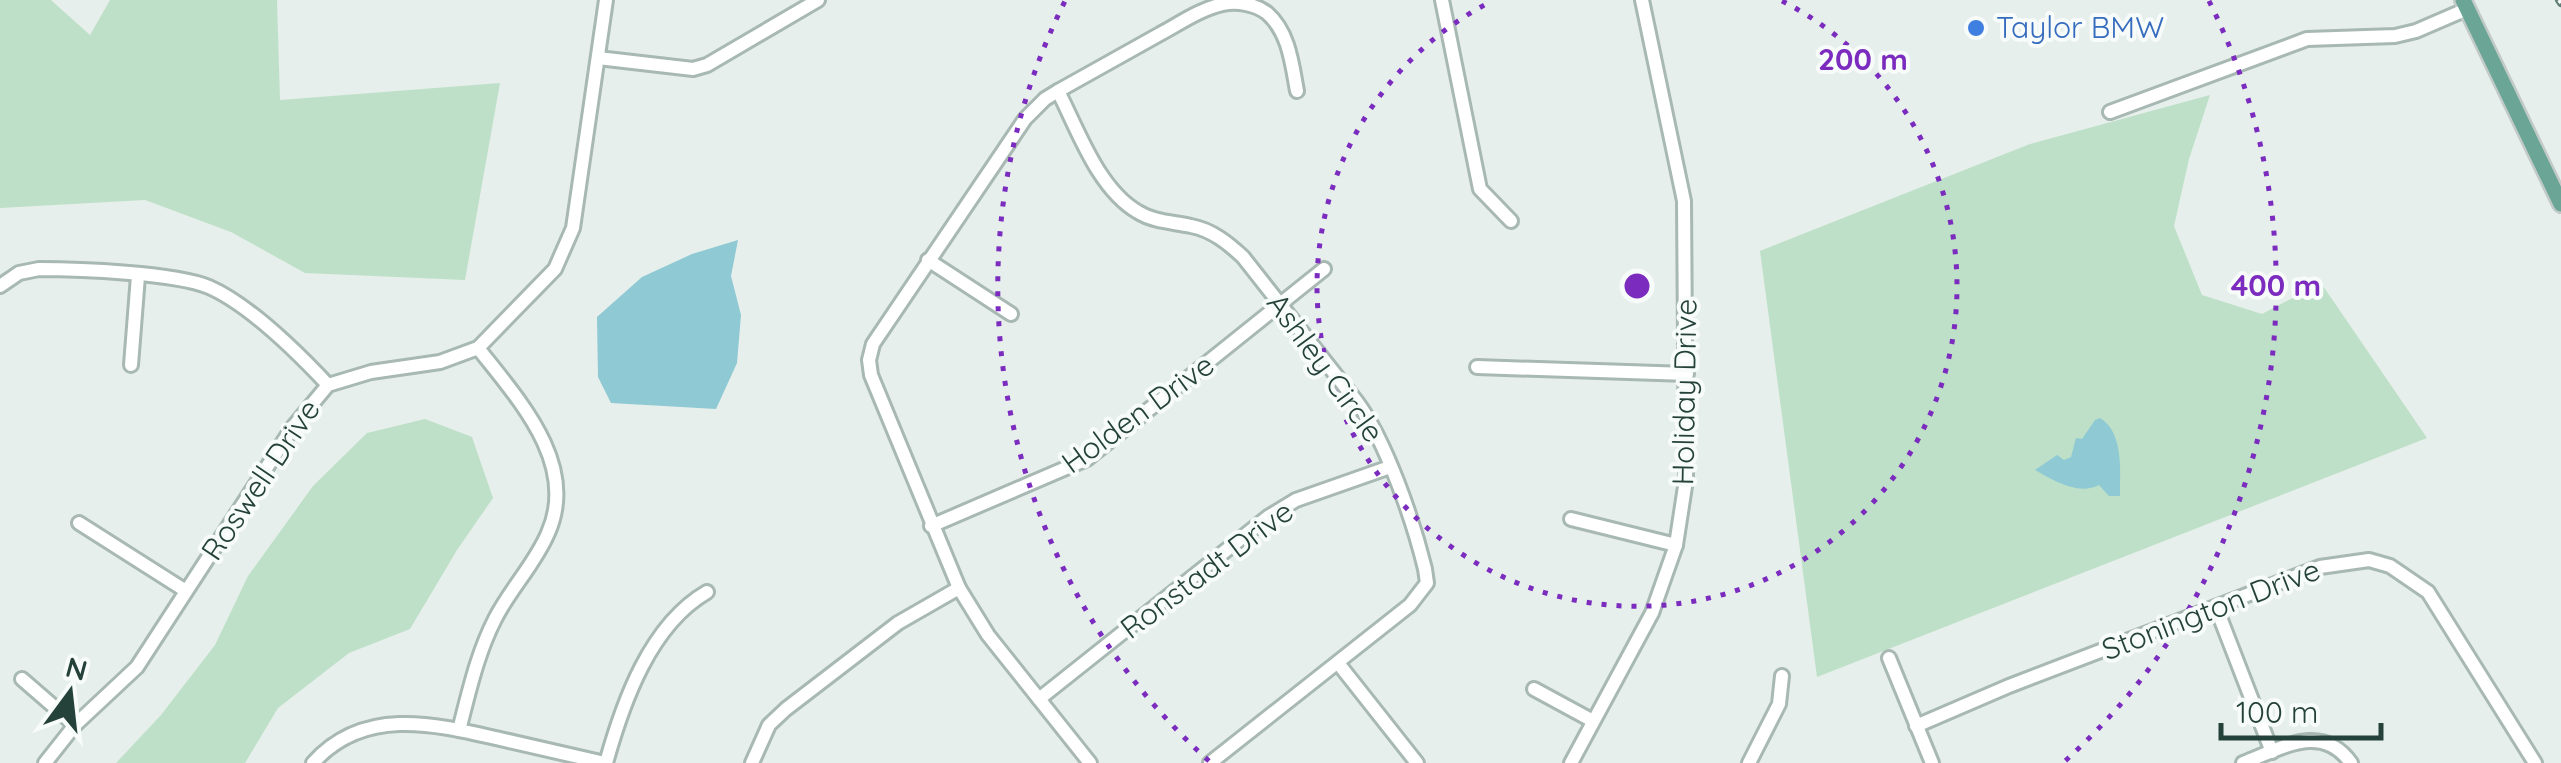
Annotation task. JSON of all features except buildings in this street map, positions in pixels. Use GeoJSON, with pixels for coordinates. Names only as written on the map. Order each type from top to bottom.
{"type":"FeatureCollection","features":[{"type":"Feature","properties":{"kind":"main road"},"geometry":{"type":"LineString","coordinates":[[2465,4],[2561,204]]}},
{"type":"Feature","properties":{"kind":"street","name":"Roswell Drive"},"geometry":{"type":"LineString","coordinates":[[45,763],[75,725],[137,667],[293,427],[328,385],[371,372],[440,362],[478,348],[555,269],[573,228],[606,0]]}},
{"type":"Feature","properties":{"kind":"street"},"geometry":{"type":"LineString","coordinates":[[598,58],[694,69],[818,0]]}},
{"type":"Feature","properties":{"kind":"street"},"geometry":{"type":"LineString","coordinates":[[1442,0],[1480,189],[1511,221]]}},
{"type":"Feature","properties":{"kind":"street","name":"Holiday Drive"},"geometry":{"type":"LineString","coordinates":[[1572,763],[1652,613],[1676,545],[1686,480],[1684,201],[1642,0]]}},
{"type":"Feature","properties":{"kind":"street"},"geometry":{"type":"LineString","coordinates":[[1090,763],[988,635],[959,588],[871,375],[869,360],[882,330],[928,260],[1025,119],[1044,98],[1197,14],[1223,4],[1257,6],[1270,16],[1289,51],[1296,91]]}},
{"type":"Feature","properties":{"kind":"street"},"geometry":{"type":"LineString","coordinates":[[2110,112],[2307,38],[2395,36],[2465,4]]}},
{"type":"Feature","properties":{"kind":"street","name":"Ashley Circle"},"geometry":{"type":"LineString","coordinates":[[1058,90],[1095,161],[1124,202],[1140,214],[1213,234],[1243,257],[1282,305],[1372,423],[1422,555],[1426,583],[1410,604],[1210,763]]}},
{"type":"Feature","properties":{"kind":"street"},"geometry":{"type":"LineString","coordinates":[[928,260],[1011,314]]}},
{"type":"Feature","properties":{"kind":"street"},"geometry":{"type":"LineString","coordinates":[[0,286],[20,273],[39,269],[190,280],[231,299],[328,385]]}},
{"type":"Feature","properties":{"kind":"street","name":"Holden Drive"},"geometry":{"type":"LineString","coordinates":[[932,526],[1087,459],[1324,269]]}},
{"type":"Feature","properties":{"kind":"street"},"geometry":{"type":"LineString","coordinates":[[131,365],[138,276]]}},
{"type":"Feature","properties":{"kind":"street"},"geometry":{"type":"LineString","coordinates":[[459,730],[485,638],[536,555],[556,510],[557,485],[537,426],[478,348]]}},
{"type":"Feature","properties":{"kind":"street"},"geometry":{"type":"LineString","coordinates":[[1477,366],[1688,374]]}},
{"type":"Feature","properties":{"kind":"street","name":"Ronstadt Drive"},"geometry":{"type":"LineString","coordinates":[[1039,700],[1268,518],[1296,500],[1390,467]]}},
{"type":"Feature","properties":{"kind":"street"},"geometry":{"type":"LineString","coordinates":[[1572,519],[1676,545]]}},
{"type":"Feature","properties":{"kind":"street"},"geometry":{"type":"LineString","coordinates":[[79,523],[186,591]]}},
{"type":"Feature","properties":{"kind":"street","name":"Stonington Drive"},"geometry":{"type":"LineString","coordinates":[[1916,726],[2008,686],[2332,564],[2368,560],[2390,566],[2428,592],[2535,763]]}},
{"type":"Feature","properties":{"kind":"street"},"geometry":{"type":"LineString","coordinates":[[752,763],[770,725],[786,709],[898,622],[959,588]]}},
{"type":"Feature","properties":{"kind":"street"},"geometry":{"type":"LineString","coordinates":[[314,763],[326,749],[370,727],[395,722],[429,723],[606,763],[631,686],[685,605],[707,592]]}},
{"type":"Feature","properties":{"kind":"street"},"geometry":{"type":"LineString","coordinates":[[2216,608],[2272,752]]}},
{"type":"Feature","properties":{"kind":"street"},"geometry":{"type":"LineString","coordinates":[[1889,658],[1932,763]]}},
{"type":"Feature","properties":{"kind":"street"},"geometry":{"type":"LineString","coordinates":[[1338,662],[1417,763]]}},
{"type":"Feature","properties":{"kind":"street"},"geometry":{"type":"LineString","coordinates":[[1749,763],[1778,704],[1782,676]]}},
{"type":"Feature","properties":{"kind":"street"},"geometry":{"type":"LineString","coordinates":[[22,678],[75,725]]}},
{"type":"Feature","properties":{"kind":"street"},"geometry":{"type":"LineString","coordinates":[[1534,689],[1593,722]]}},
{"type":"Feature","properties":{"kind":"street"},"geometry":{"type":"LineString","coordinates":[[2243,763],[2314,740],[2326,740],[2336,746],[2351,763]]}},
{"type":"Feature","properties":{"kind":"green space"},"geometry":{"type":"Polygon","coordinates":[[[0,0],[51,0],[90,35],[110,0],[277,0],[280,100],[500,83],[465,280],[305,273],[231,232],[145,200],[0,208],[0,0]]]}},
{"type":"Feature","properties":{"kind":"green space"},"geometry":{"type":"Polygon","coordinates":[[[2210,95],[2189,159],[2174,226],[2202,295],[2262,314],[2321,283],[2427,438],[1817,677],[1760,251],[2030,144],[2210,95]]]}},
{"type":"Feature","properties":{"kind":"green space"},"geometry":{"type":"Polygon","coordinates":[[[425,419],[472,437],[493,498],[410,629],[349,653],[278,708],[245,763],[116,763],[161,715],[215,645],[248,576],[313,486],[367,433],[425,419]]]}},
{"type":"Feature","properties":{"kind":"water"},"geometry":{"type":"Polygon","coordinates":[[[738,240],[731,276],[741,315],[737,363],[716,409],[611,403],[598,377],[597,317],[642,277],[692,254],[738,240]]]}},
{"type":"Feature","properties":{"kind":"water"},"geometry":{"type":"Polygon","coordinates":[[[2100,418],[2108,424],[2117,443],[2120,496],[2109,496],[2099,485],[2083,489],[2066,485],[2035,470],[2057,455],[2064,460],[2071,457],[2076,438],[2082,439],[2100,418]]]}},
{"type":"Feature","properties":{"kind":"place","name":"Taylor BMW"},"geometry":{"type":"Point","coordinates":[1976,28]}}]}
